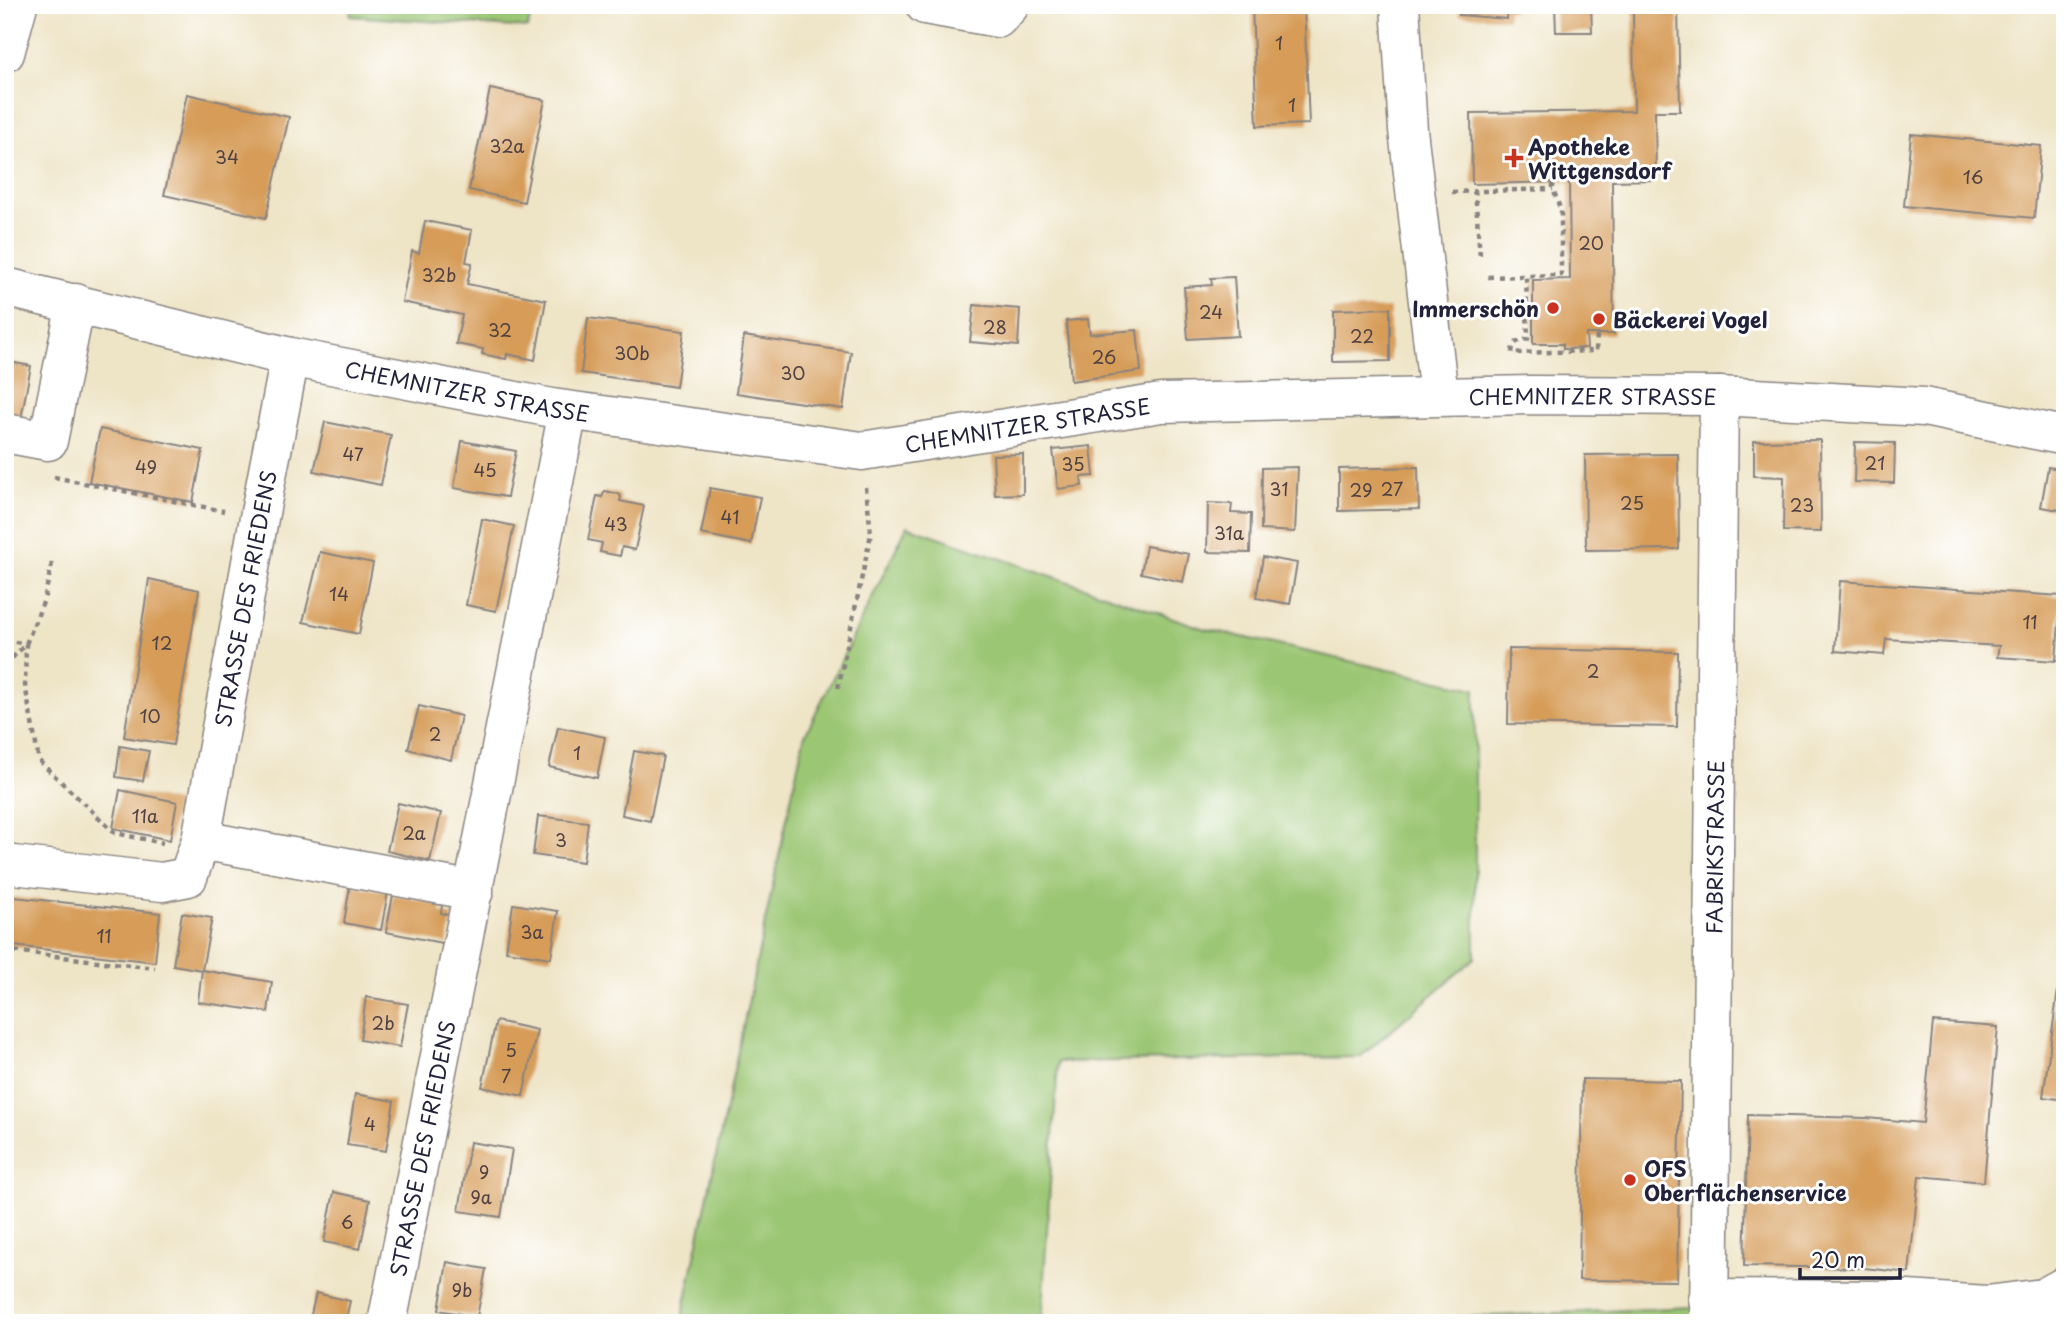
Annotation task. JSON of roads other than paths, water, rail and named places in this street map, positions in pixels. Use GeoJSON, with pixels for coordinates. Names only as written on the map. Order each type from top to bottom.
{"type":"FeatureCollection","features":[{"type":"Feature","properties":{"kind":"street"},"geometry":{"type":"LineString","coordinates":[[5,52],[18,5]]}},
{"type":"Feature","properties":{"kind":"street"},"geometry":{"type":"LineString","coordinates":[[925,5],[998,18],[1010,5]]}},
{"type":"Feature","properties":{"kind":"street"},"geometry":{"type":"LineString","coordinates":[[1400,5],[1408,130],[1438,396]]}},
{"type":"Feature","properties":{"kind":"street","name":"CHEMNITZER STRASSE"},"geometry":{"type":"LineString","coordinates":[[5,287],[290,357],[568,411],[862,451],[1161,403],[1438,396],[1719,396],[1924,407],[2065,436]]}},
{"type":"Feature","properties":{"kind":"street"},"geometry":{"type":"LineString","coordinates":[[5,433],[48,441],[76,303]]}},
{"type":"Feature","properties":{"kind":"street","name":"STRASSE DES FRIEDENS"},"geometry":{"type":"LineString","coordinates":[[5,864],[162,882],[188,877],[200,845],[290,357]]}},
{"type":"Feature","properties":{"kind":"street","name":"FABRIKSTRASSE"},"geometry":{"type":"LineString","coordinates":[[1708,1311],[1719,396]]}},
{"type":"Feature","properties":{"kind":"street","name":"STRASSE DES FRIEDENS"},"geometry":{"type":"LineString","coordinates":[[387,1323],[568,411]]}},
{"type":"Feature","properties":{"kind":"street"},"geometry":{"type":"LineString","coordinates":[[200,845],[474,891]]}},
{"type":"Feature","properties":{"kind":"street"},"geometry":{"type":"LineString","coordinates":[[1708,1311],[1907,1300],[1987,1305],[2043,1298],[2065,1286]]}},
{"type":"Feature","properties":{"kind":"place","name":"Apotheke Wittgensdorf"},"geometry":{"type":"Point","coordinates":[1514,158]}},
{"type":"Feature","properties":{"kind":"place","name":"Immerschön"},"geometry":{"type":"Point","coordinates":[1553,308]}},
{"type":"Feature","properties":{"kind":"place","name":"Bäckerei Vogel"},"geometry":{"type":"Point","coordinates":[1599,319]}},
{"type":"Feature","properties":{"kind":"place","name":"OFS Oberflächenservice"},"geometry":{"type":"Point","coordinates":[1630,1180]}}]}
